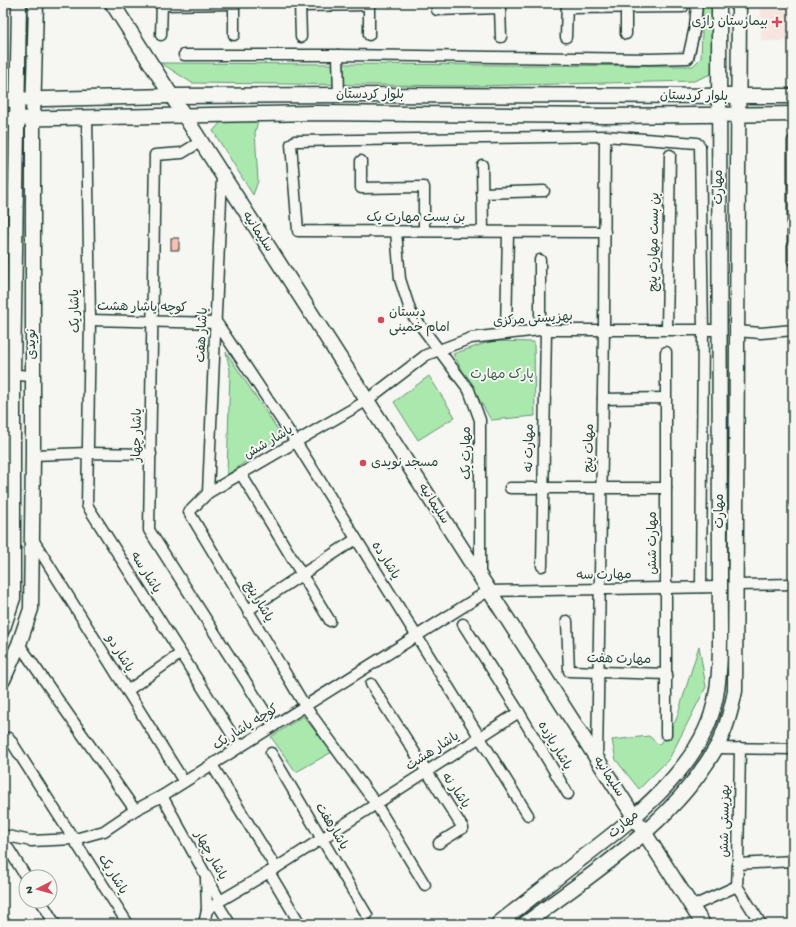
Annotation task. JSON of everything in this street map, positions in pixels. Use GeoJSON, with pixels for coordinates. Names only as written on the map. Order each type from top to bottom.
{"type":"FeatureCollection","features":[{"type":"Feature","properties":{"kind":"main road","name":"نویدی"},"geometry":{"type":"LineString","coordinates":[[3,628],[13,598],[13,457],[8,374],[17,119],[19,3]]}},
{"type":"Feature","properties":{"kind":"main road","name":"نویدی"},"geometry":{"type":"LineString","coordinates":[[3,680],[19,644],[31,609],[33,455],[33,118],[36,3]]}},
{"type":"Feature","properties":{"kind":"main road","name":"سلیمانیه"},"geometry":{"type":"LineString","coordinates":[[112,3],[170,96],[702,924]]}},
{"type":"Feature","properties":{"kind":"main road","name":"مهارت"},"geometry":{"type":"LineString","coordinates":[[498,924],[634,818],[690,758],[707,727],[714,705],[718,681],[720,586],[719,3]]}},
{"type":"Feature","properties":{"kind":"main road","name":"مهارت"},"geometry":{"type":"LineString","coordinates":[[525,924],[644,834],[685,791],[704,767],[716,748],[731,711],[735,691],[739,3]]}},
{"type":"Feature","properties":{"kind":"main road","name":"بلوار کردستان"},"geometry":{"type":"LineString","coordinates":[[3,100],[170,96],[339,95],[793,96]]}},
{"type":"Feature","properties":{"kind":"main road","name":"بلوار کردستان"},"geometry":{"type":"LineString","coordinates":[[3,119],[182,114],[317,113],[738,116],[793,114]]}},
{"type":"Feature","properties":{"kind":"main road"},"geometry":{"type":"LineString","coordinates":[[720,330],[736,331]]}},
{"type":"Feature","properties":{"kind":"main road"},"geometry":{"type":"LineString","coordinates":[[720,586],[736,586]]}},
{"type":"Feature","properties":{"kind":"street"},"geometry":{"type":"LineString","coordinates":[[437,3],[437,10],[500,6],[501,37]]}},
{"type":"Feature","properties":{"kind":"street"},"geometry":{"type":"LineString","coordinates":[[184,55],[688,58],[696,27],[697,3]]}},
{"type":"Feature","properties":{"kind":"street"},"geometry":{"type":"LineString","coordinates":[[161,35],[162,4],[234,4],[234,35]]}},
{"type":"Feature","properties":{"kind":"street"},"geometry":{"type":"LineString","coordinates":[[301,37],[300,5],[369,4],[369,35]]}},
{"type":"Feature","properties":{"kind":"street"},"geometry":{"type":"LineString","coordinates":[[626,5],[626,34]]}},
{"type":"Feature","properties":{"kind":"street"},"geometry":{"type":"LineString","coordinates":[[566,37],[567,6],[626,5],[683,7]]}},
{"type":"Feature","properties":{"kind":"street"},"geometry":{"type":"LineString","coordinates":[[338,55],[339,95]]}},
{"type":"Feature","properties":{"kind":"street","name":"یاشار یک"},"geometry":{"type":"LineString","coordinates":[[86,117],[90,320],[87,505]]}},
{"type":"Feature","properties":{"kind":"street"},"geometry":{"type":"LineString","coordinates":[[605,136],[697,143],[700,146],[703,330],[701,587]]}},
{"type":"Feature","properties":{"kind":"street","name":"بن بست مهارت یک"},"geometry":{"type":"LineString","coordinates":[[605,136],[295,141],[291,144],[291,160],[298,231],[605,232]]}},
{"type":"Feature","properties":{"kind":"street","name":"مهات پنج"},"geometry":{"type":"LineString","coordinates":[[597,760],[602,487],[605,136]]}},
{"type":"Feature","properties":{"kind":"street"},"geometry":{"type":"LineString","coordinates":[[793,141],[793,261]]}},
{"type":"Feature","properties":{"kind":"street","name":"یاشار چهار"},"geometry":{"type":"LineString","coordinates":[[200,142],[182,153],[155,155],[152,322],[152,454],[149,530],[274,726]]}},
{"type":"Feature","properties":{"kind":"street","name":"بن بست مهارت پنج"},"geometry":{"type":"LineString","coordinates":[[667,329],[670,155]]}},
{"type":"Feature","properties":{"kind":"street"},"geometry":{"type":"LineString","coordinates":[[361,161],[361,188],[424,187],[424,231]]}},
{"type":"Feature","properties":{"kind":"street"},"geometry":{"type":"LineString","coordinates":[[482,164],[482,231]]}},
{"type":"Feature","properties":{"kind":"street","name":"یاشار هفت"},"geometry":{"type":"LineString","coordinates":[[208,493],[217,322],[222,177]]}},
{"type":"Feature","properties":{"kind":"street"},"geometry":{"type":"LineString","coordinates":[[482,193],[544,192]]}},
{"type":"Feature","properties":{"kind":"street","name":"مهارت یک"},"geometry":{"type":"LineString","coordinates":[[396,231],[400,279],[411,313],[441,349],[470,390],[480,420],[480,578]]}},
{"type":"Feature","properties":{"kind":"street"},"geometry":{"type":"LineString","coordinates":[[506,333],[508,232]]}},
{"type":"Feature","properties":{"kind":"street","name":"مهارت نه"},"geometry":{"type":"LineString","coordinates":[[540,260],[543,330],[542,566]]}},
{"type":"Feature","properties":{"kind":"street","name":"کوچه یاشار هشت"},"geometry":{"type":"LineString","coordinates":[[90,320],[217,322]]}},
{"type":"Feature","properties":{"kind":"street","name":"یاشار ده"},"geometry":{"type":"LineString","coordinates":[[217,322],[296,442],[528,815]]}},
{"type":"Feature","properties":{"kind":"street","name":"بهزیستی مرکزی"},"geometry":{"type":"LineString","coordinates":[[366,401],[426,355],[471,338],[543,330],[720,330]]}},
{"type":"Feature","properties":{"kind":"street"},"geometry":{"type":"LineString","coordinates":[[736,331],[761,332],[793,330]]}},
{"type":"Feature","properties":{"kind":"street","name":"مهارت شش"},"geometry":{"type":"LineString","coordinates":[[666,352],[666,734]]}},
{"type":"Feature","properties":{"kind":"street"},"geometry":{"type":"LineString","coordinates":[[8,374],[32,376]]}},
{"type":"Feature","properties":{"kind":"street"},"geometry":{"type":"LineString","coordinates":[[603,399],[666,398]]}},
{"type":"Feature","properties":{"kind":"street","name":"یاشار شش"},"geometry":{"type":"LineString","coordinates":[[189,512],[208,493],[366,401]]}},
{"type":"Feature","properties":{"kind":"street"},"geometry":{"type":"LineString","coordinates":[[33,455],[88,452],[152,454]]}},
{"type":"Feature","properties":{"kind":"street"},"geometry":{"type":"LineString","coordinates":[[3,477],[13,457]]}},
{"type":"Feature","properties":{"kind":"street"},"geometry":{"type":"LineString","coordinates":[[241,474],[330,621]]}},
{"type":"Feature","properties":{"kind":"street"},"geometry":{"type":"LineString","coordinates":[[510,488],[666,488]]}},
{"type":"Feature","properties":{"kind":"street","name":"یاشار سه"},"geometry":{"type":"LineString","coordinates":[[87,505],[240,747]]}},
{"type":"Feature","properties":{"kind":"street","name":"یاشار پنج"},"geometry":{"type":"LineString","coordinates":[[189,512],[305,706]]}},
{"type":"Feature","properties":{"kind":"street","name":"یاشار دو"},"geometry":{"type":"LineString","coordinates":[[32,538],[184,782]]}},
{"type":"Feature","properties":{"kind":"street"},"geometry":{"type":"LineString","coordinates":[[248,610],[356,539]]}},
{"type":"Feature","properties":{"kind":"street"},"geometry":{"type":"LineString","coordinates":[[736,586],[793,584]]}},
{"type":"Feature","properties":{"kind":"street","name":"مهارت سه"},"geometry":{"type":"LineString","coordinates":[[488,591],[720,586]]}},
{"type":"Feature","properties":{"kind":"street","name":"کوچه یاشار یک"},"geometry":{"type":"LineString","coordinates":[[3,835],[31,841],[75,838],[104,831],[135,810],[162,796],[212,765],[488,591]]}},
{"type":"Feature","properties":{"kind":"street","name":"مهارت هفت"},"geometry":{"type":"LineString","coordinates":[[567,621],[568,668],[571,672],[667,674]]}},
{"type":"Feature","properties":{"kind":"street"},"geometry":{"type":"LineString","coordinates":[[463,624],[518,712]]}},
{"type":"Feature","properties":{"kind":"street"},"geometry":{"type":"LineString","coordinates":[[19,644],[135,810]]}},
{"type":"Feature","properties":{"kind":"street"},"geometry":{"type":"LineString","coordinates":[[127,691],[180,654]]}},
{"type":"Feature","properties":{"kind":"street","name":"یاشار نه"},"geometry":{"type":"LineString","coordinates":[[370,684],[426,772],[464,828],[438,843]]}},
{"type":"Feature","properties":{"kind":"street"},"geometry":{"type":"LineString","coordinates":[[305,706],[376,804],[425,885]]}},
{"type":"Feature","properties":{"kind":"street","name":"یاشار هشت"},"geometry":{"type":"LineString","coordinates":[[376,804],[518,712]]}},
{"type":"Feature","properties":{"kind":"street","name":"یاشار یازده"},"geometry":{"type":"LineString","coordinates":[[518,712],[568,794]]}},
{"type":"Feature","properties":{"kind":"street","name":"یاشار یک"},"geometry":{"type":"LineString","coordinates":[[10,738],[75,838],[128,924]]}},
{"type":"Feature","properties":{"kind":"street"},"geometry":{"type":"LineString","coordinates":[[716,748],[793,749]]}},
{"type":"Feature","properties":{"kind":"street","name":"بهزیستی شش"},"geometry":{"type":"LineString","coordinates":[[740,748],[738,864],[793,860]]}},
{"type":"Feature","properties":{"kind":"street","name":"یاشارهفت"},"geometry":{"type":"LineString","coordinates":[[271,754],[323,838],[367,915]]}},
{"type":"Feature","properties":{"kind":"street"},"geometry":{"type":"LineString","coordinates":[[212,765],[273,870],[300,924]]}},
{"type":"Feature","properties":{"kind":"street","name":"یاشار چهار"},"geometry":{"type":"LineString","coordinates":[[162,796],[206,876],[230,924]]}},
{"type":"Feature","properties":{"kind":"street"},"geometry":{"type":"LineString","coordinates":[[207,910],[376,804]]}},
{"type":"Feature","properties":{"kind":"street"},"geometry":{"type":"LineString","coordinates":[[3,840],[21,869]]}},
{"type":"Feature","properties":{"kind":"street"},"geometry":{"type":"LineString","coordinates":[[738,864],[737,886],[761,924]]}},
{"type":"Feature","properties":{"kind":"street"},"geometry":{"type":"LineString","coordinates":[[204,924],[207,910],[206,876]]}},
{"type":"Feature","properties":{"kind":"street"},"geometry":{"type":"LineString","coordinates":[[691,907],[737,886]]}},
{"type":"Feature","properties":{"kind":"street"},"geometry":{"type":"LineString","coordinates":[[46,909],[55,924]]}},
{"type":"Feature","properties":{"kind":"shaded area","name":"بیمارستان رازی"},"geometry":{"type":"Polygon","coordinates":[[[761,3],[793,3],[793,41],[761,41],[761,3]]]}},
{"type":"Feature","properties":{"kind":"green space"},"geometry":{"type":"Polygon","coordinates":[[[703,3],[713,3],[711,74],[694,81],[472,86],[192,83],[161,63],[693,66],[701,58],[703,3]]]}},
{"type":"Feature","properties":{"kind":"green space"},"geometry":{"type":"Polygon","coordinates":[[[222,121],[258,121],[255,132],[258,181],[253,195],[213,131],[222,121]]]}},
{"type":"Feature","properties":{"kind":"green space","name":"پارک مهارت"},"geometry":{"type":"Polygon","coordinates":[[[492,341],[534,342],[535,416],[491,420],[453,354],[492,341]]]}},
{"type":"Feature","properties":{"kind":"green space"},"geometry":{"type":"Polygon","coordinates":[[[226,352],[282,436],[227,475],[230,370],[226,352]]]}},
{"type":"Feature","properties":{"kind":"green space"},"geometry":{"type":"Polygon","coordinates":[[[429,376],[455,417],[418,440],[394,402],[429,376]]]}},
{"type":"Feature","properties":{"kind":"green space"},"geometry":{"type":"Polygon","coordinates":[[[699,646],[706,687],[669,759],[639,789],[616,760],[612,740],[649,736],[659,745],[676,720],[699,646]]]}},
{"type":"Feature","properties":{"kind":"green space"},"geometry":{"type":"Polygon","coordinates":[[[303,716],[332,752],[296,772],[271,737],[303,716]]]}},
{"type":"Feature","properties":{"kind":"building"},"geometry":{"type":"Polygon","coordinates":[[[171,238],[179,238],[179,250],[171,250],[171,238]]]}},
{"type":"Feature","properties":{"kind":"place","name":"بیمارستان رازی"},"geometry":{"type":"Point","coordinates":[777,22]}},
{"type":"Feature","properties":{"kind":"place","name":"دبستان امام خمینی"},"geometry":{"type":"Point","coordinates":[381,320]}},
{"type":"Feature","properties":{"kind":"place","name":"مسجد نویدی"},"geometry":{"type":"Point","coordinates":[363,463]}}]}
